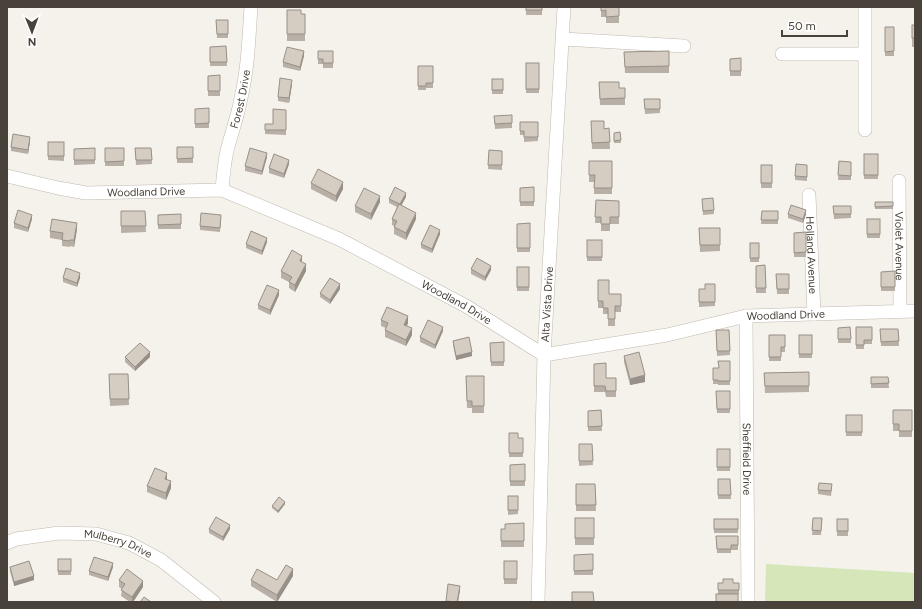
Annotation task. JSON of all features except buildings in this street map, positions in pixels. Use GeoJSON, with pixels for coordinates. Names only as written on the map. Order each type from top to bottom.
{"type":"FeatureCollection","features":[{"type":"Feature","properties":{"kind":"street","name":"Forest Drive"},"geometry":{"type":"LineString","coordinates":[[222,190],[227,149],[242,97],[248,54],[251,7]]}},
{"type":"Feature","properties":{"kind":"street","name":"Alta Vista Drive"},"geometry":{"type":"LineString","coordinates":[[538,602],[544,355],[564,7]]}},
{"type":"Feature","properties":{"kind":"street"},"geometry":{"type":"LineString","coordinates":[[865,7],[865,130]]}},
{"type":"Feature","properties":{"kind":"street"},"geometry":{"type":"LineString","coordinates":[[563,39],[684,46]]}},
{"type":"Feature","properties":{"kind":"street"},"geometry":{"type":"LineString","coordinates":[[782,54],[864,54]]}},
{"type":"Feature","properties":{"kind":"street","name":"Woodland Drive"},"geometry":{"type":"LineString","coordinates":[[7,176],[86,193],[222,190],[339,239],[466,306],[544,355],[667,335],[746,316],[915,311]]}},
{"type":"Feature","properties":{"kind":"street","name":"Violet Avenue"},"geometry":{"type":"LineString","coordinates":[[899,181],[900,311]]}},
{"type":"Feature","properties":{"kind":"street","name":"Holland Avenue"},"geometry":{"type":"LineString","coordinates":[[809,195],[814,314]]}},
{"type":"Feature","properties":{"kind":"street","name":"Sheffield Drive"},"geometry":{"type":"LineString","coordinates":[[746,316],[748,602]]}},
{"type":"Feature","properties":{"kind":"street","name":"Mulberry Drive"},"geometry":{"type":"LineString","coordinates":[[7,542],[16,539],[59,533],[96,534],[129,543],[161,560],[214,602]]}},
{"type":"Feature","properties":{"kind":"green space"},"geometry":{"type":"Polygon","coordinates":[[[766,564],[915,573],[915,602],[765,602],[766,564]]]}}]}
